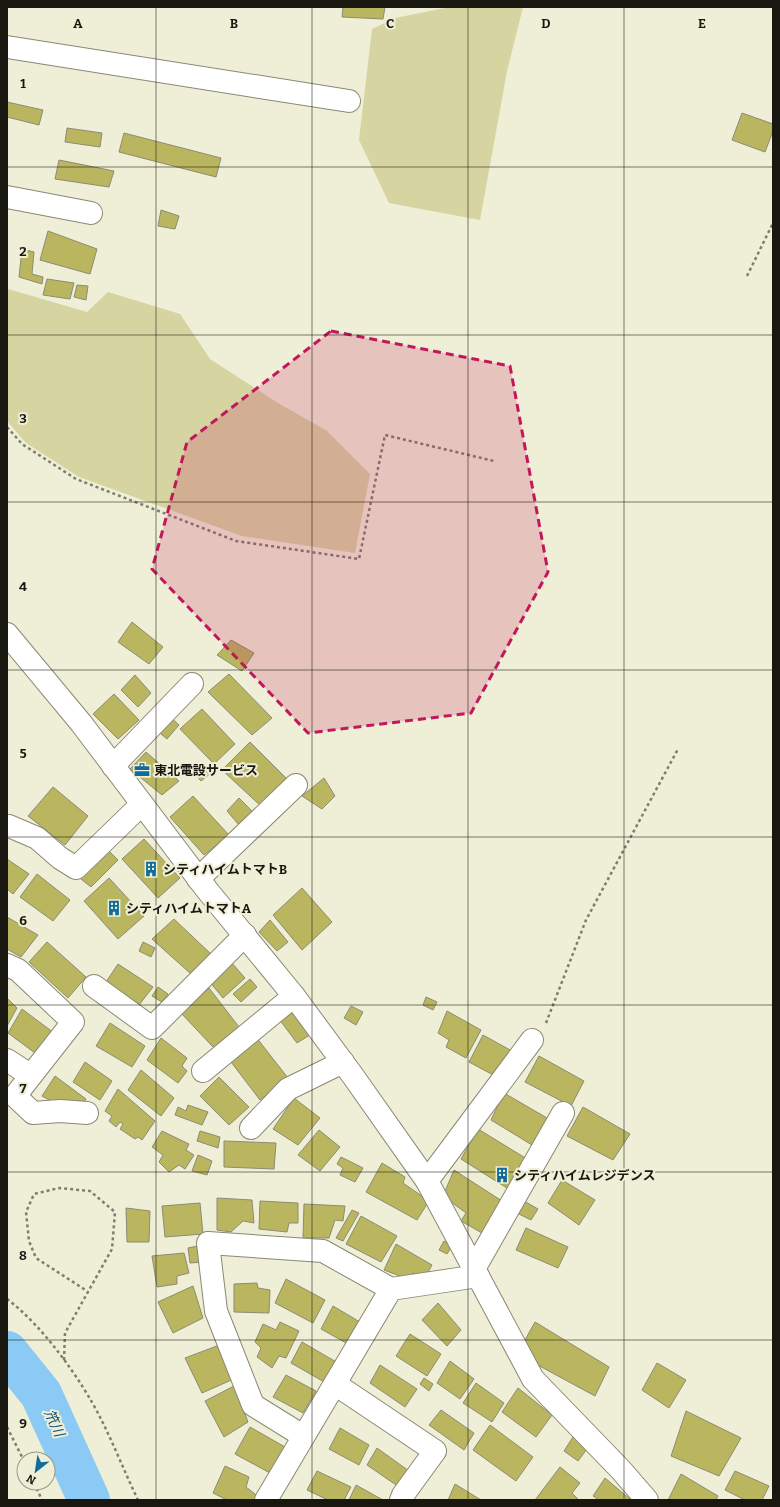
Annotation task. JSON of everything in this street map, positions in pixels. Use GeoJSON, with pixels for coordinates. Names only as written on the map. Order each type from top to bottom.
{"type":"FeatureCollection","features":[{"type":"Feature","properties":{"kind":"street"},"geometry":{"type":"LineString","coordinates":[[7,47],[349,100]]}},
{"type":"Feature","properties":{"kind":"street"},"geometry":{"type":"LineString","coordinates":[[7,196],[91,213]]}},
{"type":"Feature","properties":{"kind":"street"},"geometry":{"type":"LineString","coordinates":[[7,634],[81,723],[198,879],[294,996],[343,1062],[427,1181],[533,1379],[621,1470],[647,1500]]}},
{"type":"Feature","properties":{"kind":"street"},"geometry":{"type":"LineString","coordinates":[[113,766],[192,684]]}},
{"type":"Feature","properties":{"kind":"street"},"geometry":{"type":"LineString","coordinates":[[198,879],[296,786]]}},
{"type":"Feature","properties":{"kind":"street"},"geometry":{"type":"LineString","coordinates":[[9,826],[37,838],[60,858],[76,868],[142,804]]}},
{"type":"Feature","properties":{"kind":"street"},"geometry":{"type":"LineString","coordinates":[[94,986],[152,1028],[245,935]]}},
{"type":"Feature","properties":{"kind":"street"},"geometry":{"type":"LineString","coordinates":[[7,965],[18,970],[73,1022],[15,1096],[33,1113],[60,1111],[87,1113]]}},
{"type":"Feature","properties":{"kind":"street"},"geometry":{"type":"LineString","coordinates":[[203,1071],[294,996]]}},
{"type":"Feature","properties":{"kind":"street"},"geometry":{"type":"LineString","coordinates":[[427,1181],[532,1040]]}},
{"type":"Feature","properties":{"kind":"street"},"geometry":{"type":"LineString","coordinates":[[7,1060],[30,1075]]}},
{"type":"Feature","properties":{"kind":"street"},"geometry":{"type":"LineString","coordinates":[[251,1128],[288,1089],[343,1062]]}},
{"type":"Feature","properties":{"kind":"street"},"geometry":{"type":"LineString","coordinates":[[476,1272],[563,1113]]}},
{"type":"Feature","properties":{"kind":"street"},"geometry":{"type":"LineString","coordinates":[[303,1436],[254,1405],[216,1311],[208,1243],[323,1251],[391,1289],[476,1272]]}},
{"type":"Feature","properties":{"kind":"street"},"geometry":{"type":"LineString","coordinates":[[266,1500],[391,1289]]}},
{"type":"Feature","properties":{"kind":"street"},"geometry":{"type":"LineString","coordinates":[[335,1384],[435,1451],[403,1495],[401,1500]]}},
{"type":"Feature","properties":{"kind":"path"},"geometry":{"type":"LineString","coordinates":[[747,276],[773,223]]}},
{"type":"Feature","properties":{"kind":"path"},"geometry":{"type":"LineString","coordinates":[[7,428],[22,444],[76,479],[229,538],[359,559],[385,435],[494,461]]}},
{"type":"Feature","properties":{"kind":"path"},"geometry":{"type":"LineString","coordinates":[[532,1040],[546,1023],[586,920],[678,749]]}},
{"type":"Feature","properties":{"kind":"path"},"geometry":{"type":"LineString","coordinates":[[64,1360],[66,1333],[87,1291],[112,1248],[115,1212],[90,1191],[59,1188],[34,1194],[26,1212],[30,1241],[36,1258],[87,1291]]}},
{"type":"Feature","properties":{"kind":"path"},"geometry":{"type":"LineString","coordinates":[[7,1299],[17,1306],[45,1335],[64,1360],[100,1418],[138,1500]]}},
{"type":"Feature","properties":{"kind":"path"},"geometry":{"type":"LineString","coordinates":[[7,1427],[19,1451]]}},
{"type":"Feature","properties":{"kind":"highlighted area"},"geometry":{"type":"Polygon","coordinates":[[[331,331],[510,366],[548,572],[471,713],[308,733],[152,569],[187,442],[331,331]]]}},
{"type":"Feature","properties":{"kind":"shaded area"},"geometry":{"type":"Polygon","coordinates":[[[450,7],[523,7],[507,71],[480,220],[389,203],[359,140],[372,29],[395,18],[450,7]]]}},
{"type":"Feature","properties":{"kind":"shaded area"},"geometry":{"type":"Polygon","coordinates":[[[8,289],[87,312],[108,292],[180,314],[210,359],[278,403],[327,431],[370,474],[355,553],[242,536],[79,477],[26,443],[7,421],[8,289]]]}},
{"type":"Feature","properties":{"kind":"building"},"geometry":{"type":"Polygon","coordinates":[[[343,7],[385,7],[383,19],[342,17],[343,7]]]}},
{"type":"Feature","properties":{"kind":"building"},"geometry":{"type":"Polygon","coordinates":[[[7,102],[43,110],[39,125],[7,117],[7,102]]]}},
{"type":"Feature","properties":{"kind":"building"},"geometry":{"type":"Polygon","coordinates":[[[742,113],[773,124],[773,131],[765,152],[732,140],[742,113]]]}},
{"type":"Feature","properties":{"kind":"building"},"geometry":{"type":"Polygon","coordinates":[[[67,128],[102,133],[100,147],[65,142],[67,128]]]}},
{"type":"Feature","properties":{"kind":"building"},"geometry":{"type":"Polygon","coordinates":[[[124,133],[221,158],[216,177],[119,152],[124,133]]]}},
{"type":"Feature","properties":{"kind":"building"},"geometry":{"type":"Polygon","coordinates":[[[59,160],[114,171],[109,187],[55,179],[59,160]]]}},
{"type":"Feature","properties":{"kind":"building"},"geometry":{"type":"Polygon","coordinates":[[[161,210],[179,216],[175,229],[158,226],[161,210]]]}},
{"type":"Feature","properties":{"kind":"building"},"geometry":{"type":"Polygon","coordinates":[[[48,231],[97,249],[90,274],[40,260],[48,231]]]}},
{"type":"Feature","properties":{"kind":"building"},"geometry":{"type":"Polygon","coordinates":[[[22,249],[34,252],[32,274],[43,277],[42,284],[19,277],[22,249]]]}},
{"type":"Feature","properties":{"kind":"building"},"geometry":{"type":"Polygon","coordinates":[[[47,279],[74,283],[70,299],[43,295],[47,279]]]}},
{"type":"Feature","properties":{"kind":"building"},"geometry":{"type":"Polygon","coordinates":[[[77,285],[88,286],[86,300],[74,297],[77,285]]]}},
{"type":"Feature","properties":{"kind":"building"},"geometry":{"type":"Polygon","coordinates":[[[132,622],[163,647],[149,664],[118,642],[132,622]]]}},
{"type":"Feature","properties":{"kind":"building"},"geometry":{"type":"Polygon","coordinates":[[[231,640],[254,653],[242,671],[217,655],[231,640]]]}},
{"type":"Feature","properties":{"kind":"building"},"geometry":{"type":"Polygon","coordinates":[[[229,674],[272,718],[252,735],[208,692],[229,674]]]}},
{"type":"Feature","properties":{"kind":"building"},"geometry":{"type":"Polygon","coordinates":[[[135,675],[151,693],[138,707],[121,690],[135,675]]]}},
{"type":"Feature","properties":{"kind":"building"},"geometry":{"type":"Polygon","coordinates":[[[114,694],[139,720],[118,739],[93,714],[114,694]]]}},
{"type":"Feature","properties":{"kind":"building"},"geometry":{"type":"Polygon","coordinates":[[[202,709],[235,744],[214,764],[180,729],[202,709]]]}},
{"type":"Feature","properties":{"kind":"building"},"geometry":{"type":"Polygon","coordinates":[[[168,715],[179,725],[167,739],[154,728],[168,715]]]}},
{"type":"Feature","properties":{"kind":"building"},"geometry":{"type":"Polygon","coordinates":[[[250,742],[289,781],[263,808],[222,770],[250,742]]]}},
{"type":"Feature","properties":{"kind":"building"},"geometry":{"type":"Polygon","coordinates":[[[146,752],[179,781],[162,795],[130,769],[146,752]]]}},
{"type":"Feature","properties":{"kind":"building"},"geometry":{"type":"Polygon","coordinates":[[[200,762],[211,773],[201,781],[191,770],[200,762]]]}},
{"type":"Feature","properties":{"kind":"building"},"geometry":{"type":"Polygon","coordinates":[[[324,778],[335,796],[322,809],[302,796],[324,778]]]}},
{"type":"Feature","properties":{"kind":"building"},"geometry":{"type":"Polygon","coordinates":[[[53,787],[88,816],[65,845],[28,816],[53,787]]]}},
{"type":"Feature","properties":{"kind":"building"},"geometry":{"type":"Polygon","coordinates":[[[193,796],[229,835],[204,855],[170,817],[193,796]]]}},
{"type":"Feature","properties":{"kind":"building"},"geometry":{"type":"Polygon","coordinates":[[[239,798],[253,812],[239,825],[227,811],[239,798]]]}},
{"type":"Feature","properties":{"kind":"building","name":"シティハイムトマトB"},"geometry":{"type":"Polygon","coordinates":[[[144,839],[180,878],[158,898],[122,859],[144,839]]]}},
{"type":"Feature","properties":{"kind":"building"},"geometry":{"type":"Polygon","coordinates":[[[105,847],[118,860],[91,887],[76,875],[105,847]]]}},
{"type":"Feature","properties":{"kind":"building"},"geometry":{"type":"Polygon","coordinates":[[[7,859],[29,874],[13,894],[7,889],[7,859]]]}},
{"type":"Feature","properties":{"kind":"building"},"geometry":{"type":"Polygon","coordinates":[[[37,874],[70,900],[53,921],[20,897],[37,874]]]}},
{"type":"Feature","properties":{"kind":"building","name":"シティハイムトマトA"},"geometry":{"type":"Polygon","coordinates":[[[109,878],[144,916],[118,939],[84,901],[109,878]]]}},
{"type":"Feature","properties":{"kind":"building"},"geometry":{"type":"Polygon","coordinates":[[[302,888],[332,922],[302,950],[273,915],[302,888]]]}},
{"type":"Feature","properties":{"kind":"building"},"geometry":{"type":"Polygon","coordinates":[[[7,917],[38,935],[21,957],[7,949],[7,917]]]}},
{"type":"Feature","properties":{"kind":"building"},"geometry":{"type":"Polygon","coordinates":[[[174,919],[212,955],[191,974],[152,939],[174,919]]]}},
{"type":"Feature","properties":{"kind":"building"},"geometry":{"type":"Polygon","coordinates":[[[270,920],[288,942],[277,951],[259,932],[270,920]]]}},
{"type":"Feature","properties":{"kind":"building"},"geometry":{"type":"Polygon","coordinates":[[[47,942],[86,977],[68,998],[29,962],[47,942]]]}},
{"type":"Feature","properties":{"kind":"building"},"geometry":{"type":"Polygon","coordinates":[[[143,942],[155,948],[151,957],[139,951],[143,942]]]}},
{"type":"Feature","properties":{"kind":"building"},"geometry":{"type":"Polygon","coordinates":[[[231,962],[245,978],[223,998],[209,981],[231,962]]]}},
{"type":"Feature","properties":{"kind":"building"},"geometry":{"type":"Polygon","coordinates":[[[118,964],[153,987],[139,1005],[106,982],[118,964]]]}},
{"type":"Feature","properties":{"kind":"building"},"geometry":{"type":"Polygon","coordinates":[[[250,979],[257,987],[241,1002],[233,994],[250,979]]]}},
{"type":"Feature","properties":{"kind":"building"},"geometry":{"type":"Polygon","coordinates":[[[158,987],[168,994],[162,1002],[152,996],[158,987]]]}},
{"type":"Feature","properties":{"kind":"building"},"geometry":{"type":"Polygon","coordinates":[[[209,988],[239,1027],[214,1048],[181,1013],[209,988]]]}},
{"type":"Feature","properties":{"kind":"building"},"geometry":{"type":"Polygon","coordinates":[[[426,997],[437,1002],[433,1010],[423,1005],[426,997]]]}},
{"type":"Feature","properties":{"kind":"building"},"geometry":{"type":"Polygon","coordinates":[[[7,998],[17,1008],[7,1026],[7,998]]]}},
{"type":"Feature","properties":{"kind":"building"},"geometry":{"type":"Polygon","coordinates":[[[293,1005],[313,1033],[297,1043],[279,1019],[293,1005]]]}},
{"type":"Feature","properties":{"kind":"building"},"geometry":{"type":"Polygon","coordinates":[[[351,1006],[363,1012],[356,1025],[344,1018],[351,1006]]]}},
{"type":"Feature","properties":{"kind":"building"},"geometry":{"type":"Polygon","coordinates":[[[22,1009],[54,1033],[39,1056],[8,1033],[22,1009]]]}},
{"type":"Feature","properties":{"kind":"building"},"geometry":{"type":"Polygon","coordinates":[[[447,1011],[481,1030],[466,1058],[446,1047],[449,1040],[438,1033],[447,1011]]]}},
{"type":"Feature","properties":{"kind":"building"},"geometry":{"type":"Polygon","coordinates":[[[110,1023],[145,1046],[132,1067],[96,1046],[110,1023]]]}},
{"type":"Feature","properties":{"kind":"building"},"geometry":{"type":"Polygon","coordinates":[[[483,1035],[512,1051],[497,1077],[469,1062],[483,1035]]]}},
{"type":"Feature","properties":{"kind":"building"},"geometry":{"type":"Polygon","coordinates":[[[256,1037],[288,1078],[260,1100],[228,1058],[256,1037]]]}},
{"type":"Feature","properties":{"kind":"building"},"geometry":{"type":"Polygon","coordinates":[[[161,1038],[187,1058],[182,1066],[187,1071],[178,1083],[147,1060],[161,1038]]]}},
{"type":"Feature","properties":{"kind":"building"},"geometry":{"type":"Polygon","coordinates":[[[539,1056],[584,1081],[571,1106],[525,1082],[539,1056]]]}},
{"type":"Feature","properties":{"kind":"building"},"geometry":{"type":"Polygon","coordinates":[[[85,1062],[112,1081],[100,1100],[73,1082],[85,1062]]]}},
{"type":"Feature","properties":{"kind":"building"},"geometry":{"type":"Polygon","coordinates":[[[141,1070],[174,1098],[161,1116],[128,1090],[141,1070]]]}},
{"type":"Feature","properties":{"kind":"building"},"geometry":{"type":"Polygon","coordinates":[[[55,1076],[86,1099],[82,1106],[64,1108],[42,1096],[55,1076]]]}},
{"type":"Feature","properties":{"kind":"building"},"geometry":{"type":"Polygon","coordinates":[[[219,1077],[249,1107],[229,1125],[200,1096],[219,1077]]]}},
{"type":"Feature","properties":{"kind":"building"},"geometry":{"type":"Polygon","coordinates":[[[118,1089],[155,1121],[142,1140],[138,1137],[135,1139],[120,1129],[123,1124],[120,1122],[116,1127],[109,1121],[112,1116],[105,1111],[118,1089]]]}},
{"type":"Feature","properties":{"kind":"building"},"geometry":{"type":"Polygon","coordinates":[[[504,1093],[547,1118],[532,1145],[491,1120],[504,1093]]]}},
{"type":"Feature","properties":{"kind":"building"},"geometry":{"type":"Polygon","coordinates":[[[294,1098],[320,1118],[298,1145],[273,1129],[294,1098]]]}},
{"type":"Feature","properties":{"kind":"building"},"geometry":{"type":"Polygon","coordinates":[[[188,1105],[208,1112],[202,1125],[175,1115],[178,1107],[186,1111],[188,1105]]]}},
{"type":"Feature","properties":{"kind":"building"},"geometry":{"type":"Polygon","coordinates":[[[583,1107],[630,1134],[613,1160],[567,1136],[583,1107]]]}},
{"type":"Feature","properties":{"kind":"building","name":"シティハイムレジデンス"},"geometry":{"type":"Polygon","coordinates":[[[478,1129],[527,1159],[510,1190],[461,1159],[478,1129]]]}},
{"type":"Feature","properties":{"kind":"building"},"geometry":{"type":"Polygon","coordinates":[[[319,1130],[340,1147],[320,1171],[298,1155],[319,1130]]]}},
{"type":"Feature","properties":{"kind":"building"},"geometry":{"type":"Polygon","coordinates":[[[162,1131],[189,1144],[186,1150],[194,1155],[185,1169],[179,1165],[169,1172],[159,1162],[163,1155],[152,1147],[162,1131]]]}},
{"type":"Feature","properties":{"kind":"building"},"geometry":{"type":"Polygon","coordinates":[[[200,1131],[220,1137],[218,1148],[197,1141],[200,1131]]]}},
{"type":"Feature","properties":{"kind":"building"},"geometry":{"type":"Polygon","coordinates":[[[224,1141],[276,1143],[274,1169],[224,1167],[224,1141]]]}},
{"type":"Feature","properties":{"kind":"building"},"geometry":{"type":"Polygon","coordinates":[[[198,1155],[212,1161],[207,1175],[192,1171],[198,1155]]]}},
{"type":"Feature","properties":{"kind":"building"},"geometry":{"type":"Polygon","coordinates":[[[341,1157],[363,1168],[355,1182],[340,1175],[343,1168],[337,1164],[341,1157]]]}},
{"type":"Feature","properties":{"kind":"building"},"geometry":{"type":"Polygon","coordinates":[[[382,1163],[405,1177],[403,1183],[429,1201],[417,1220],[366,1192],[382,1163]]]}},
{"type":"Feature","properties":{"kind":"building"},"geometry":{"type":"Polygon","coordinates":[[[454,1170],[502,1201],[482,1233],[461,1221],[466,1213],[443,1196],[454,1170]]]}},
{"type":"Feature","properties":{"kind":"building"},"geometry":{"type":"Polygon","coordinates":[[[562,1180],[595,1200],[579,1225],[548,1203],[562,1180]]]}},
{"type":"Feature","properties":{"kind":"building"},"geometry":{"type":"Polygon","coordinates":[[[217,1198],[252,1200],[254,1223],[243,1221],[231,1232],[217,1230],[217,1198]]]}},
{"type":"Feature","properties":{"kind":"building"},"geometry":{"type":"Polygon","coordinates":[[[260,1201],[298,1203],[298,1223],[289,1223],[287,1232],[259,1229],[260,1201]]]}},
{"type":"Feature","properties":{"kind":"building"},"geometry":{"type":"Polygon","coordinates":[[[524,1201],[538,1209],[531,1220],[517,1213],[524,1201]]]}},
{"type":"Feature","properties":{"kind":"building"},"geometry":{"type":"Polygon","coordinates":[[[200,1203],[203,1234],[165,1237],[162,1206],[200,1203]]]}},
{"type":"Feature","properties":{"kind":"building"},"geometry":{"type":"Polygon","coordinates":[[[304,1204],[345,1206],[343,1221],[335,1220],[329,1238],[303,1238],[304,1204]]]}},
{"type":"Feature","properties":{"kind":"building"},"geometry":{"type":"Polygon","coordinates":[[[126,1208],[150,1211],[149,1242],[127,1242],[126,1208]]]}},
{"type":"Feature","properties":{"kind":"building"},"geometry":{"type":"Polygon","coordinates":[[[352,1210],[359,1213],[343,1241],[336,1238],[352,1210]]]}},
{"type":"Feature","properties":{"kind":"building"},"geometry":{"type":"Polygon","coordinates":[[[361,1216],[397,1236],[381,1262],[346,1244],[361,1216]]]}},
{"type":"Feature","properties":{"kind":"building"},"geometry":{"type":"Polygon","coordinates":[[[526,1228],[568,1247],[558,1268],[516,1250],[526,1228]]]}},
{"type":"Feature","properties":{"kind":"building"},"geometry":{"type":"Polygon","coordinates":[[[444,1241],[452,1246],[447,1254],[439,1250],[444,1241]]]}},
{"type":"Feature","properties":{"kind":"building"},"geometry":{"type":"Polygon","coordinates":[[[396,1244],[432,1265],[424,1279],[413,1273],[408,1279],[384,1270],[396,1244]]]}},
{"type":"Feature","properties":{"kind":"building"},"geometry":{"type":"Polygon","coordinates":[[[203,1245],[205,1262],[190,1263],[188,1248],[203,1245]]]}},
{"type":"Feature","properties":{"kind":"building"},"geometry":{"type":"Polygon","coordinates":[[[184,1253],[189,1273],[177,1276],[177,1284],[157,1287],[152,1256],[184,1253]]]}},
{"type":"Feature","properties":{"kind":"building"},"geometry":{"type":"Polygon","coordinates":[[[286,1279],[325,1300],[313,1323],[275,1303],[286,1279]]]}},
{"type":"Feature","properties":{"kind":"building"},"geometry":{"type":"Polygon","coordinates":[[[257,1283],[258,1288],[270,1290],[269,1313],[234,1312],[234,1284],[257,1283]]]}},
{"type":"Feature","properties":{"kind":"building"},"geometry":{"type":"Polygon","coordinates":[[[193,1286],[203,1318],[173,1333],[158,1302],[193,1286]]]}},
{"type":"Feature","properties":{"kind":"building"},"geometry":{"type":"Polygon","coordinates":[[[438,1303],[461,1330],[447,1346],[422,1320],[438,1303]]]}},
{"type":"Feature","properties":{"kind":"building"},"geometry":{"type":"Polygon","coordinates":[[[333,1306],[360,1322],[348,1344],[321,1329],[333,1306]]]}},
{"type":"Feature","properties":{"kind":"building"},"geometry":{"type":"Polygon","coordinates":[[[280,1322],[299,1331],[286,1358],[279,1356],[272,1368],[257,1357],[261,1348],[255,1342],[263,1324],[276,1330],[280,1322]]]}},
{"type":"Feature","properties":{"kind":"building"},"geometry":{"type":"Polygon","coordinates":[[[535,1322],[609,1367],[595,1396],[534,1363],[525,1340],[535,1322]]]}},
{"type":"Feature","properties":{"kind":"building"},"geometry":{"type":"Polygon","coordinates":[[[410,1334],[441,1354],[427,1376],[396,1356],[410,1334]]]}},
{"type":"Feature","properties":{"kind":"building"},"geometry":{"type":"Polygon","coordinates":[[[302,1342],[338,1363],[326,1383],[291,1363],[302,1342]]]}},
{"type":"Feature","properties":{"kind":"building"},"geometry":{"type":"Polygon","coordinates":[[[222,1344],[236,1378],[202,1393],[185,1358],[222,1344]]]}},
{"type":"Feature","properties":{"kind":"building"},"geometry":{"type":"Polygon","coordinates":[[[450,1361],[474,1379],[460,1399],[437,1383],[450,1361]]]}},
{"type":"Feature","properties":{"kind":"building"},"geometry":{"type":"Polygon","coordinates":[[[657,1363],[686,1380],[669,1408],[642,1390],[657,1363]]]}},
{"type":"Feature","properties":{"kind":"building"},"geometry":{"type":"Polygon","coordinates":[[[380,1365],[417,1389],[405,1407],[370,1383],[380,1365]]]}},
{"type":"Feature","properties":{"kind":"building"},"geometry":{"type":"Polygon","coordinates":[[[286,1375],[316,1391],[303,1413],[273,1397],[286,1375]]]}},
{"type":"Feature","properties":{"kind":"building"},"geometry":{"type":"Polygon","coordinates":[[[424,1378],[433,1384],[429,1391],[420,1384],[424,1378]]]}},
{"type":"Feature","properties":{"kind":"building"},"geometry":{"type":"Polygon","coordinates":[[[476,1383],[504,1403],[492,1422],[463,1403],[476,1383]]]}},
{"type":"Feature","properties":{"kind":"building"},"geometry":{"type":"Polygon","coordinates":[[[234,1386],[248,1422],[224,1437],[205,1401],[234,1386]]]}},
{"type":"Feature","properties":{"kind":"building"},"geometry":{"type":"Polygon","coordinates":[[[518,1388],[552,1415],[536,1437],[502,1412],[518,1388]]]}},
{"type":"Feature","properties":{"kind":"building"},"geometry":{"type":"Polygon","coordinates":[[[441,1410],[474,1433],[464,1450],[429,1425],[441,1410]]]}},
{"type":"Feature","properties":{"kind":"building"},"geometry":{"type":"Polygon","coordinates":[[[686,1411],[741,1438],[719,1476],[671,1456],[686,1411]]]}},
{"type":"Feature","properties":{"kind":"building"},"geometry":{"type":"Polygon","coordinates":[[[490,1425],[533,1457],[516,1481],[473,1450],[490,1425]]]}},
{"type":"Feature","properties":{"kind":"building"},"geometry":{"type":"Polygon","coordinates":[[[250,1427],[285,1447],[270,1473],[235,1454],[250,1427]]]}},
{"type":"Feature","properties":{"kind":"building"},"geometry":{"type":"Polygon","coordinates":[[[340,1428],[369,1445],[359,1465],[329,1449],[340,1428]]]}},
{"type":"Feature","properties":{"kind":"building"},"geometry":{"type":"Polygon","coordinates":[[[573,1437],[587,1449],[578,1461],[564,1451],[573,1437]]]}},
{"type":"Feature","properties":{"kind":"building"},"geometry":{"type":"Polygon","coordinates":[[[377,1448],[409,1471],[399,1487],[367,1465],[377,1448]]]}},
{"type":"Feature","properties":{"kind":"building"},"geometry":{"type":"Polygon","coordinates":[[[225,1466],[249,1477],[246,1487],[260,1498],[259,1500],[227,1500],[213,1493],[225,1466]]]}},
{"type":"Feature","properties":{"kind":"building"},"geometry":{"type":"Polygon","coordinates":[[[560,1467],[580,1483],[572,1493],[579,1500],[535,1500],[560,1467]]]}},
{"type":"Feature","properties":{"kind":"building"},"geometry":{"type":"Polygon","coordinates":[[[317,1471],[351,1487],[344,1500],[328,1500],[307,1490],[317,1471]]]}},
{"type":"Feature","properties":{"kind":"building"},"geometry":{"type":"Polygon","coordinates":[[[735,1471],[769,1486],[762,1500],[745,1500],[725,1490],[735,1471]]]}},
{"type":"Feature","properties":{"kind":"building"},"geometry":{"type":"Polygon","coordinates":[[[681,1474],[718,1496],[716,1500],[668,1500],[681,1474]]]}},
{"type":"Feature","properties":{"kind":"building"},"geometry":{"type":"Polygon","coordinates":[[[605,1478],[631,1500],[599,1500],[593,1496],[605,1478]]]}},
{"type":"Feature","properties":{"kind":"building"},"geometry":{"type":"Polygon","coordinates":[[[455,1484],[481,1500],[448,1500],[455,1484]]]}},
{"type":"Feature","properties":{"kind":"building"},"geometry":{"type":"Polygon","coordinates":[[[356,1485],[383,1500],[349,1500],[356,1485]]]}},
{"type":"Feature","properties":{"kind":"waterway","name":"笊川"},"geometry":{"type":"LineString","coordinates":[[7,1352],[41,1394],[89,1500]]}},
{"type":"Feature","properties":{"kind":"place","name":"東北電設サービス"},"geometry":{"type":"Point","coordinates":[142,770]}},
{"type":"Feature","properties":{"kind":"place","name":"シティハイムトマトB"},"geometry":{"type":"Point","coordinates":[151,869]}},
{"type":"Feature","properties":{"kind":"place","name":"シティハイムトマトA"},"geometry":{"type":"Point","coordinates":[114,908]}},
{"type":"Feature","properties":{"kind":"place","name":"シティハイムレジデンス"},"geometry":{"type":"Point","coordinates":[502,1175]}}]}
